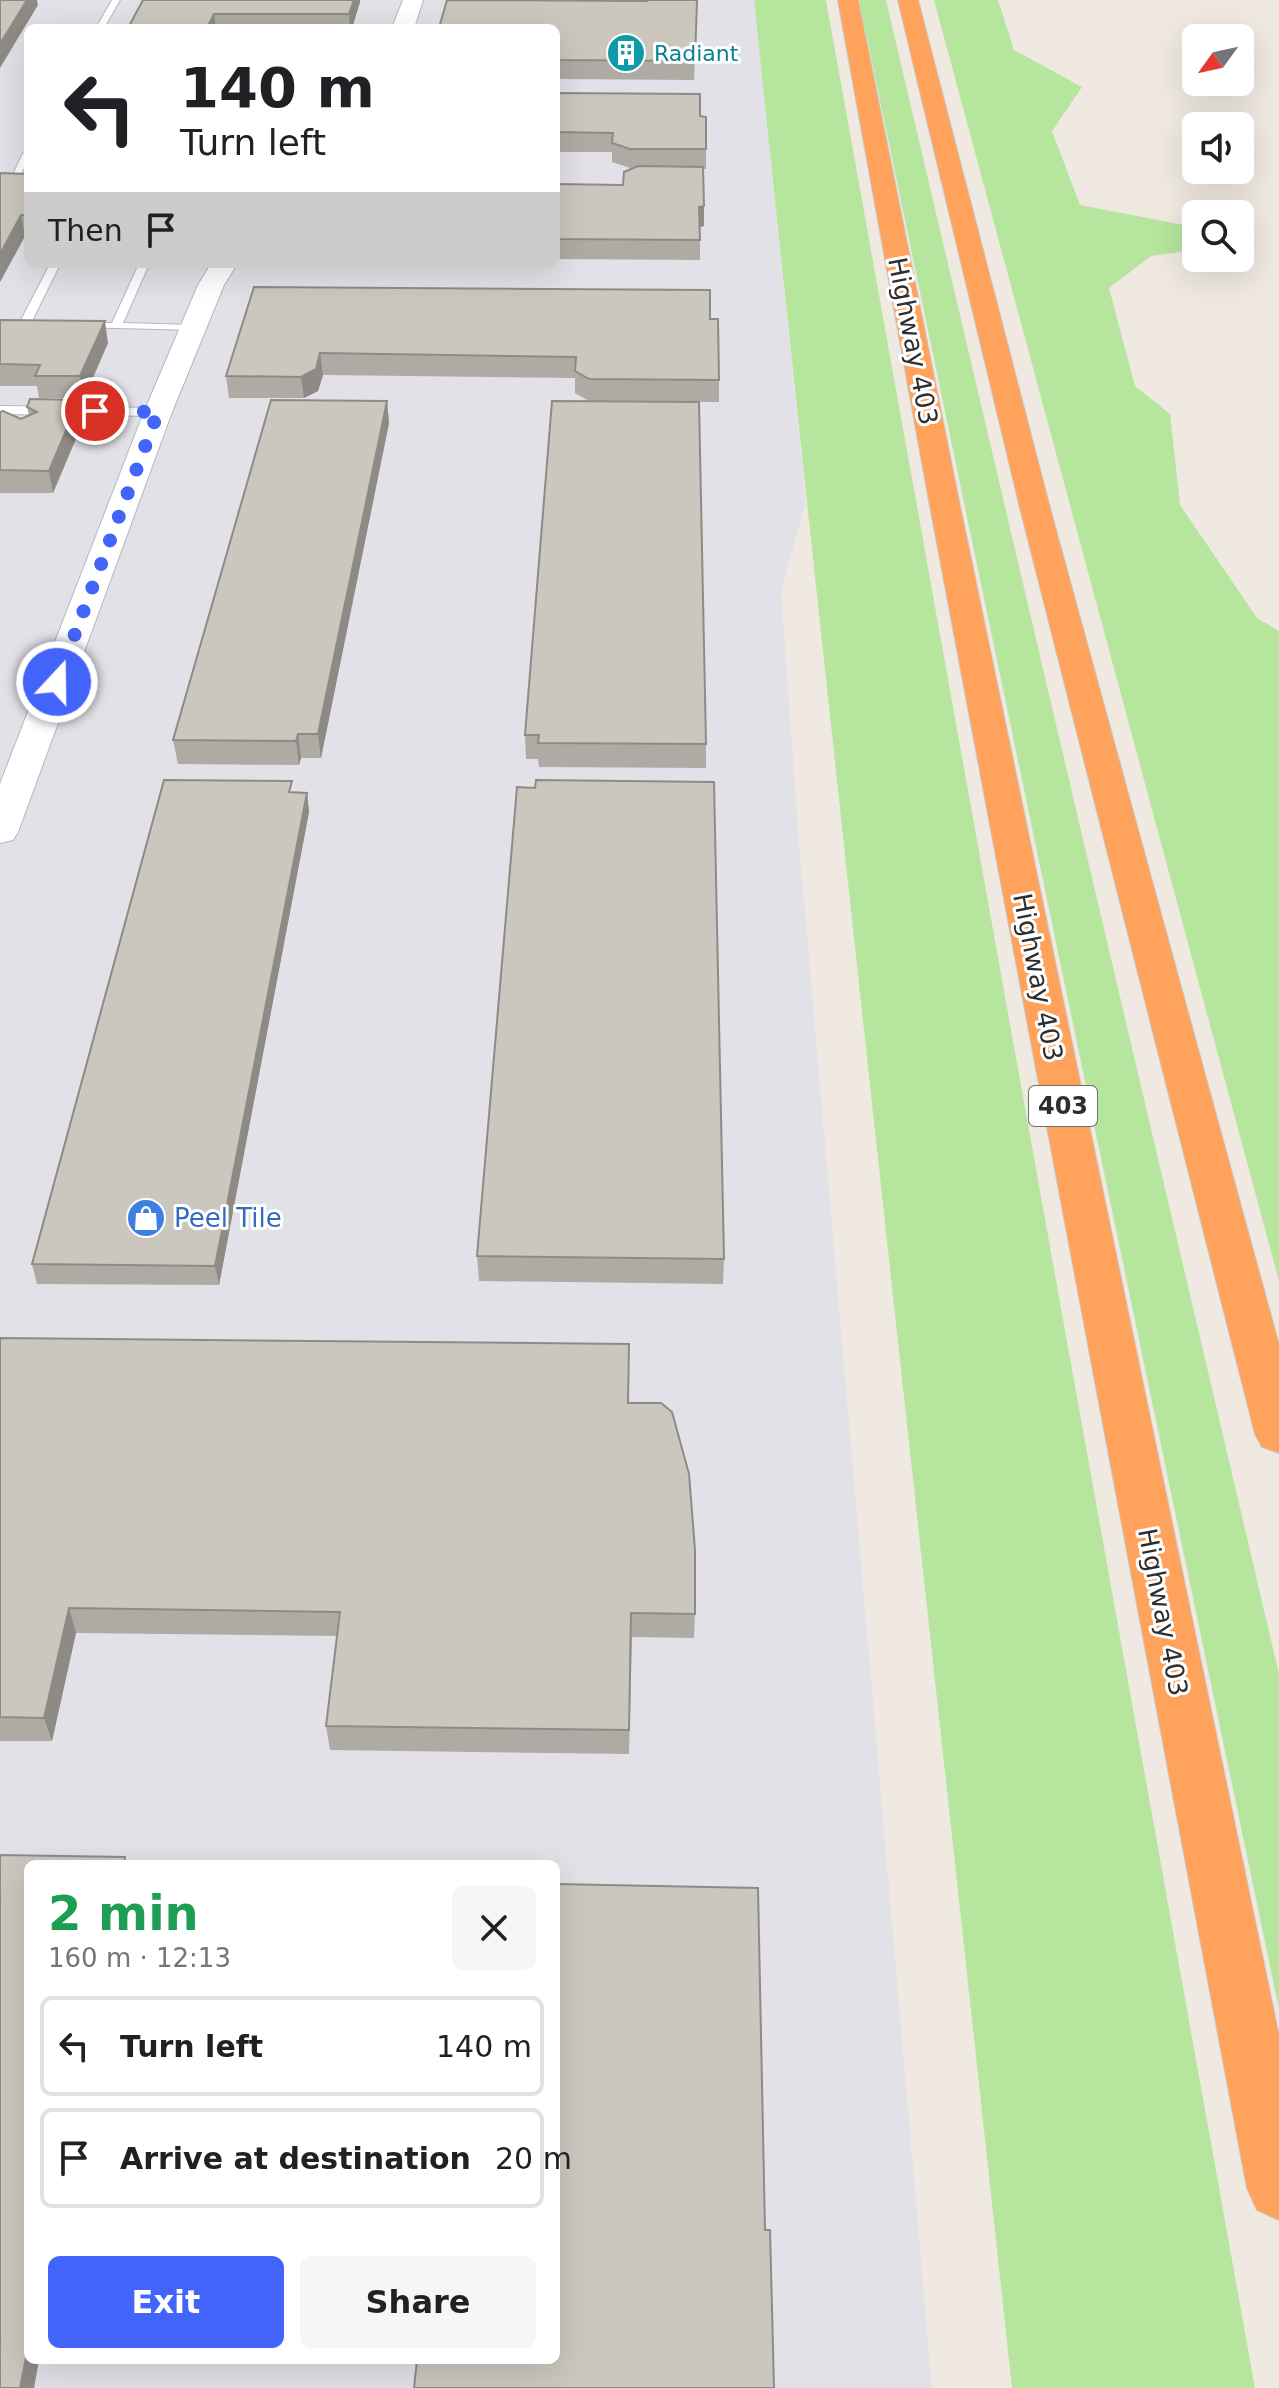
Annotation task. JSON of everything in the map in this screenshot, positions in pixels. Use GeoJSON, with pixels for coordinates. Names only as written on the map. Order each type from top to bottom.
{"type":"FeatureCollection","features":[{"type":"Feature","properties":{"kind":"highway","name":"Highway 403"},"geometry":{"type":"LineString","coordinates":[[848,0],[962,595],[1279,2188]]}},
{"type":"Feature","properties":{"kind":"highway"},"geometry":{"type":"LineString","coordinates":[[908,0],[1035,508],[1279,1434]]}},
{"type":"Feature","properties":{"kind":"street"},"geometry":{"type":"LineString","coordinates":[[404,24],[413,0]]}},
{"type":"Feature","properties":{"kind":"street"},"geometry":{"type":"LineString","coordinates":[[0,832],[158,412],[211,285],[222,268]]}},
{"type":"Feature","properties":{"kind":"lane"},"geometry":{"type":"LineString","coordinates":[[102,24],[116,0]]}},
{"type":"Feature","properties":{"kind":"lane"},"geometry":{"type":"LineString","coordinates":[[14,177],[24,160]]}},
{"type":"Feature","properties":{"kind":"lane"},"geometry":{"type":"LineString","coordinates":[[0,178],[24,178]]}},
{"type":"Feature","properties":{"kind":"lane"},"geometry":{"type":"LineString","coordinates":[[53,268],[25,324],[55,325]]}},
{"type":"Feature","properties":{"kind":"lane"},"geometry":{"type":"LineString","coordinates":[[116,326],[142,268]]}},
{"type":"Feature","properties":{"kind":"lane"},"geometry":{"type":"LineString","coordinates":[[70,325],[193,328]]}},
{"type":"Feature","properties":{"kind":"lane"},"geometry":{"type":"LineString","coordinates":[[0,410],[158,412]]}},
{"type":"Feature","properties":{"kind":"shaded area"},"geometry":{"type":"Polygon","coordinates":[[[0,0],[754,0],[806,501],[781,591],[798,830],[932,2388],[0,2388],[0,0]]]}},
{"type":"Feature","properties":{"kind":"green space"},"geometry":{"type":"Polygon","coordinates":[[[754,0],[826,0],[1255,2388],[1012,2388],[754,0]]]}},
{"type":"Feature","properties":{"kind":"green space"},"geometry":{"type":"Polygon","coordinates":[[[859,0],[886,0],[1279,1674],[1279,2009],[859,0]]]}},
{"type":"Feature","properties":{"kind":"green space"},"geometry":{"type":"Polygon","coordinates":[[[934,0],[998,0],[1014,50],[1082,87],[1052,131],[1080,205],[1182,225],[1182,252],[1151,256],[1109,288],[1135,386],[1170,414],[1180,505],[1257,618],[1279,631],[1279,1281],[934,0]]]}},
{"type":"Feature","properties":{"kind":"building"},"geometry":{"type":"Polygon","coordinates":[[[0,0],[27,0],[0,44],[0,0]]]}},
{"type":"Feature","properties":{"kind":"building"},"geometry":{"type":"Polygon","coordinates":[[[143,0],[354,0],[349,14],[214,14],[209,24],[130,24],[143,0]]]}},
{"type":"Feature","properties":{"kind":"building","name":"Radiant"},"geometry":{"type":"Polygon","coordinates":[[[447,0],[697,0],[695,61],[560,60],[560,24],[440,24],[447,0]]]}},
{"type":"Feature","properties":{"kind":"building"},"geometry":{"type":"Polygon","coordinates":[[[560,93],[700,94],[700,116],[706,117],[706,149],[630,149],[612,143],[613,133],[560,132],[560,93]]]}},
{"type":"Feature","properties":{"kind":"building"},"geometry":{"type":"Polygon","coordinates":[[[638,166],[703,167],[704,206],[699,207],[700,240],[560,239],[560,184],[623,185],[624,172],[638,166]]]}},
{"type":"Feature","properties":{"kind":"building"},"geometry":{"type":"Polygon","coordinates":[[[0,173],[24,174],[24,215],[21,215],[0,254],[0,173]]]}},
{"type":"Feature","properties":{"kind":"building"},"geometry":{"type":"Polygon","coordinates":[[[254,287],[710,290],[710,319],[718,319],[719,380],[589,379],[575,371],[576,357],[320,353],[316,369],[301,377],[226,376],[254,287]]]}},
{"type":"Feature","properties":{"kind":"building"},"geometry":{"type":"Polygon","coordinates":[[[0,320],[105,321],[80,376],[35,376],[40,365],[0,364],[0,320]]]}},
{"type":"Feature","properties":{"kind":"building"},"geometry":{"type":"Polygon","coordinates":[[[30,399],[79,400],[49,471],[0,470],[0,412],[21,419],[37,412],[27,407],[30,399]]]}},
{"type":"Feature","properties":{"kind":"building"},"geometry":{"type":"Polygon","coordinates":[[[271,400],[387,401],[318,734],[298,734],[296,741],[173,740],[271,400]]]}},
{"type":"Feature","properties":{"kind":"building"},"geometry":{"type":"Polygon","coordinates":[[[552,401],[699,402],[706,744],[538,743],[539,735],[525,735],[552,401]]]}},
{"type":"Feature","properties":{"kind":"building"},"geometry":{"type":"Polygon","coordinates":[[[164,780],[292,781],[289,792],[307,793],[215,1266],[32,1264],[164,780]]]}},
{"type":"Feature","properties":{"kind":"building"},"geometry":{"type":"Polygon","coordinates":[[[536,780],[714,782],[724,1259],[477,1256],[517,787],[535,788],[536,780]]]}},
{"type":"Feature","properties":{"kind":"building"},"geometry":{"type":"Polygon","coordinates":[[[0,1338],[629,1344],[628,1403],[661,1403],[672,1412],[689,1474],[695,1550],[695,1614],[631,1613],[629,1730],[326,1726],[340,1612],[69,1608],[44,1718],[0,1717],[0,1338]]]}},
{"type":"Feature","properties":{"kind":"building"},"geometry":{"type":"Polygon","coordinates":[[[0,1855],[125,1857],[125,1860],[24,1860],[25,2364],[20,2388],[0,2388],[0,1855]]]}},
{"type":"Feature","properties":{"kind":"building"},"geometry":{"type":"Polygon","coordinates":[[[560,1884],[758,1888],[765,2230],[770,2230],[774,2388],[414,2388],[417,2364],[560,2364],[560,1884]]]}},
{"type":"Feature","properties":{"kind":"place","name":"Radiant"},"geometry":{"type":"Point","coordinates":[626,53]}},
{"type":"Feature","properties":{"kind":"place","name":"Peel Tile"},"geometry":{"type":"Point","coordinates":[146,1218]}},
{"type":"Feature","properties":{"kind":"route"},"geometry":{"type":"LineString","coordinates":[[57,682],[158,412],[95,411]]}}]}
